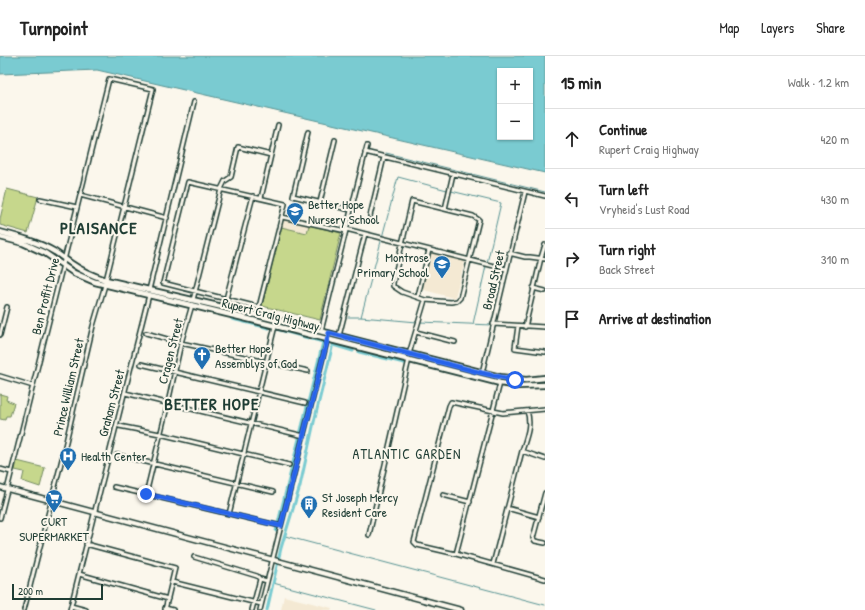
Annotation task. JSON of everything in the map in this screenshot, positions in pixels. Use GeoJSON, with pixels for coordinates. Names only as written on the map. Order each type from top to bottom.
{"type":"FeatureCollection","features":[{"type":"Feature","properties":{"kind":"main road","name":"Rupert Craig Highway"},"geometry":{"type":"LineString","coordinates":[[0,232],[32,241],[46,247],[85,272],[106,282]]}},
{"type":"Feature","properties":{"kind":"main road","name":"Rupert Craig Highway"},"geometry":{"type":"LineString","coordinates":[[0,237],[45,253],[74,274],[85,279],[106,282],[192,306],[500,384],[519,386],[545,385]]}},
{"type":"Feature","properties":{"kind":"main road","name":"Rupert Craig Highway"},"geometry":{"type":"LineString","coordinates":[[149,293],[193,300],[257,315],[482,373],[515,380],[545,378]]}},
{"type":"Feature","properties":{"kind":"main road"},"geometry":{"type":"LineString","coordinates":[[0,487],[461,610]]}},
{"type":"Feature","properties":{"kind":"street","name":"Prince William Street"},"geometry":{"type":"LineString","coordinates":[[24,610],[93,326],[106,282],[153,89],[109,79]]}},
{"type":"Feature","properties":{"kind":"street","name":"Ben Proffit Drive"},"geometry":{"type":"LineString","coordinates":[[0,518],[109,79]]}},
{"type":"Feature","properties":{"kind":"street","name":"Graham Street"},"geometry":{"type":"LineString","coordinates":[[70,610],[125,393],[194,102]]}},
{"type":"Feature","properties":{"kind":"street"},"geometry":{"type":"LineString","coordinates":[[262,198],[278,125]]}},
{"type":"Feature","properties":{"kind":"street"},"geometry":{"type":"LineString","coordinates":[[308,132],[293,196],[351,210]]}},
{"type":"Feature","properties":{"kind":"street"},"geometry":{"type":"LineString","coordinates":[[320,202],[335,140]]}},
{"type":"Feature","properties":{"kind":"street"},"geometry":{"type":"LineString","coordinates":[[321,331],[367,146]]}},
{"type":"Feature","properties":{"kind":"street"},"geometry":{"type":"LineString","coordinates":[[193,300],[194,291],[221,189],[225,181],[231,178],[238,147],[271,155]]}},
{"type":"Feature","properties":{"kind":"street"},"geometry":{"type":"LineString","coordinates":[[365,152],[545,196]]}},
{"type":"Feature","properties":{"kind":"street"},"geometry":{"type":"LineString","coordinates":[[370,216],[384,156]]}},
{"type":"Feature","properties":{"kind":"street"},"geometry":{"type":"LineString","coordinates":[[445,209],[454,174]]}},
{"type":"Feature","properties":{"kind":"street"},"geometry":{"type":"LineString","coordinates":[[257,315],[285,204],[188,182],[163,283],[258,307]]}},
{"type":"Feature","properties":{"kind":"street","name":"Broad Street"},"geometry":{"type":"LineString","coordinates":[[482,373],[524,192]]}},
{"type":"Feature","properties":{"kind":"street"},"geometry":{"type":"LineString","coordinates":[[80,195],[166,218]]}},
{"type":"Feature","properties":{"kind":"street"},"geometry":{"type":"LineString","coordinates":[[226,300],[254,196]]}},
{"type":"Feature","properties":{"kind":"street"},"geometry":{"type":"LineString","coordinates":[[40,199],[77,207]]}},
{"type":"Feature","properties":{"kind":"street"},"geometry":{"type":"LineString","coordinates":[[412,201],[445,209],[473,216],[478,220],[470,260],[459,299],[451,302],[425,300],[418,296],[402,292],[393,286],[393,283],[412,201]]}},
{"type":"Feature","properties":{"kind":"street"},"geometry":{"type":"LineString","coordinates":[[282,217],[380,237],[506,269]]}},
{"type":"Feature","properties":{"kind":"street"},"geometry":{"type":"LineString","coordinates":[[339,336],[365,234]]}},
{"type":"Feature","properties":{"kind":"street"},"geometry":{"type":"LineString","coordinates":[[525,327],[533,288],[545,245]]}},
{"type":"Feature","properties":{"kind":"street"},"geometry":{"type":"LineString","coordinates":[[418,296],[429,250]]}},
{"type":"Feature","properties":{"kind":"street"},"geometry":{"type":"LineString","coordinates":[[509,253],[525,257],[545,259]]}},
{"type":"Feature","properties":{"kind":"street"},"geometry":{"type":"LineString","coordinates":[[533,288],[545,291]]}},
{"type":"Feature","properties":{"kind":"street"},"geometry":{"type":"LineString","coordinates":[[410,354],[425,300]]}},
{"type":"Feature","properties":{"kind":"street","name":"Cragen Street"},"geometry":{"type":"LineString","coordinates":[[146,494],[181,343],[192,306]]}},
{"type":"Feature","properties":{"kind":"street"},"geometry":{"type":"LineString","coordinates":[[0,335],[7,307]]}},
{"type":"Feature","properties":{"kind":"street"},"geometry":{"type":"LineString","coordinates":[[493,324],[545,327]]}},
{"type":"Feature","properties":{"kind":"street"},"geometry":{"type":"LineString","coordinates":[[229,514],[275,326]]}},
{"type":"Feature","properties":{"kind":"street"},"geometry":{"type":"LineString","coordinates":[[518,326],[515,348],[545,352]]}},
{"type":"Feature","properties":{"kind":"street"},"geometry":{"type":"LineString","coordinates":[[416,332],[455,342]]}},
{"type":"Feature","properties":{"kind":"street"},"geometry":{"type":"LineString","coordinates":[[146,333],[181,343],[308,371]]}},
{"type":"Feature","properties":{"kind":"street"},"geometry":{"type":"LineString","coordinates":[[260,610],[267,581],[276,560],[281,526],[329,333]]}},
{"type":"Feature","properties":{"kind":"street"},"geometry":{"type":"LineString","coordinates":[[368,535],[409,360]]}},
{"type":"Feature","properties":{"kind":"street"},"geometry":{"type":"LineString","coordinates":[[141,364],[305,403]]}},
{"type":"Feature","properties":{"kind":"street"},"geometry":{"type":"LineString","coordinates":[[0,376],[33,386]]}},
{"type":"Feature","properties":{"kind":"street"},"geometry":{"type":"LineString","coordinates":[[456,554],[494,412],[500,384]]}},
{"type":"Feature","properties":{"kind":"street"},"geometry":{"type":"LineString","coordinates":[[125,393],[303,436]]}},
{"type":"Feature","properties":{"kind":"street"},"geometry":{"type":"LineString","coordinates":[[545,410],[502,413],[451,402],[430,476],[414,542],[417,545],[456,554],[545,579]]}},
{"type":"Feature","properties":{"kind":"street"},"geometry":{"type":"LineString","coordinates":[[493,564],[529,426],[527,411]]}},
{"type":"Feature","properties":{"kind":"street"},"geometry":{"type":"LineString","coordinates":[[119,426],[160,434],[289,465]]}},
{"type":"Feature","properties":{"kind":"street"},"geometry":{"type":"LineString","coordinates":[[522,451],[545,459]]}},
{"type":"Feature","properties":{"kind":"street"},"geometry":{"type":"LineString","coordinates":[[117,455],[273,492]]}},
{"type":"Feature","properties":{"kind":"street"},"geometry":{"type":"LineString","coordinates":[[0,469],[11,472]]}},
{"type":"Feature","properties":{"kind":"street"},"geometry":{"type":"LineString","coordinates":[[114,487],[281,526]]}},
{"type":"Feature","properties":{"kind":"street"},"geometry":{"type":"LineString","coordinates":[[545,493],[533,538],[535,541],[545,543]]}},
{"type":"Feature","properties":{"kind":"street"},"geometry":{"type":"LineString","coordinates":[[442,495],[470,502]]}},
{"type":"Feature","properties":{"kind":"street"},"geometry":{"type":"LineString","coordinates":[[507,508],[539,517]]}},
{"type":"Feature","properties":{"kind":"street"},"geometry":{"type":"LineString","coordinates":[[86,544],[175,568],[165,609],[173,610]]}},
{"type":"Feature","properties":{"kind":"street"},"geometry":{"type":"LineString","coordinates":[[194,557],[257,576],[260,580],[267,581]]}},
{"type":"Feature","properties":{"kind":"street"},"geometry":{"type":"LineString","coordinates":[[79,574],[168,599]]}},
{"type":"Feature","properties":{"kind":"street"},"geometry":{"type":"LineString","coordinates":[[252,610],[260,580]]}},
{"type":"Feature","properties":{"kind":"street"},"geometry":{"type":"LineString","coordinates":[[172,582],[261,604]]}},
{"type":"Feature","properties":{"kind":"street"},"geometry":{"type":"LineString","coordinates":[[71,606],[86,610]]}},
{"type":"Feature","properties":{"kind":"shaded area","name":"Better Hope Nursery School"},"geometry":{"type":"Polygon","coordinates":[[[283,219],[309,225],[307,233],[281,227],[283,219]]]}},
{"type":"Feature","properties":{"kind":"shaded area","name":"Montrose Primary School"},"geometry":{"type":"Polygon","coordinates":[[[430,252],[465,261],[455,297],[453,298],[421,289],[430,252]]]}},
{"type":"Feature","properties":{"kind":"shaded area"},"geometry":{"type":"Polygon","coordinates":[[[284,596],[332,608],[331,610],[281,610],[284,596]]]}},
{"type":"Feature","properties":{"kind":"green space"},"geometry":{"type":"Polygon","coordinates":[[[7,189],[38,197],[28,233],[0,225],[7,189]]]}},
{"type":"Feature","properties":{"kind":"green space"},"geometry":{"type":"Polygon","coordinates":[[[309,225],[341,233],[320,320],[262,306],[281,227],[307,233],[309,225]]]}},
{"type":"Feature","properties":{"kind":"green space"},"geometry":{"type":"Polygon","coordinates":[[[0,394],[7,396],[6,400],[14,403],[10,416],[6,416],[5,420],[0,419],[0,394]]]}},
{"type":"Feature","properties":{"kind":"green space"},"geometry":{"type":"Polygon","coordinates":[[[17,461],[45,468],[40,487],[22,481],[24,472],[15,470],[17,461]]]}},
{"type":"Feature","properties":{"kind":"water"},"geometry":{"type":"Polygon","coordinates":[[[0,56],[545,56],[545,173],[97,70],[0,74],[0,56]]]}},
{"type":"Feature","properties":{"kind":"waterway"},"geometry":{"type":"LineString","coordinates":[[386,153],[545,192]]}},
{"type":"Feature","properties":{"kind":"waterway"},"geometry":{"type":"LineString","coordinates":[[417,322],[361,317],[398,177],[447,190]]}},
{"type":"Feature","properties":{"kind":"waterway"},"geometry":{"type":"LineString","coordinates":[[451,191],[501,203],[487,263]]}},
{"type":"Feature","properties":{"kind":"waterway"},"geometry":{"type":"LineString","coordinates":[[473,324],[486,266]]}},
{"type":"Feature","properties":{"kind":"waterway"},"geometry":{"type":"LineString","coordinates":[[348,317],[361,317]]}},
{"type":"Feature","properties":{"kind":"waterway"},"geometry":{"type":"LineString","coordinates":[[232,319],[269,328]]}},
{"type":"Feature","properties":{"kind":"waterway"},"geometry":{"type":"LineString","coordinates":[[420,322],[492,325]]}},
{"type":"Feature","properties":{"kind":"waterway"},"geometry":{"type":"LineString","coordinates":[[276,329],[323,342],[276,531]]}},
{"type":"Feature","properties":{"kind":"waterway"},"geometry":{"type":"LineString","coordinates":[[333,345],[353,351]]}},
{"type":"Feature","properties":{"kind":"waterway"},"geometry":{"type":"LineString","coordinates":[[267,610],[281,548],[300,486],[332,348]]}},
{"type":"Feature","properties":{"kind":"waterway"},"geometry":{"type":"LineString","coordinates":[[359,352],[404,363]]}},
{"type":"Feature","properties":{"kind":"waterway"},"geometry":{"type":"LineString","coordinates":[[285,536],[545,605]]}},
{"type":"Feature","properties":{"kind":"waterway"},"geometry":{"type":"LineString","coordinates":[[273,583],[376,610]]}},
{"type":"Feature","properties":{"kind":"place","name":"Better Hope Nursery School"},"geometry":{"type":"Point","coordinates":[295,226]}},
{"type":"Feature","properties":{"kind":"place","name":"Montrose Primary School"},"geometry":{"type":"Point","coordinates":[442,279]}},
{"type":"Feature","properties":{"kind":"place","name":"Better Hope Assemblys of God"},"geometry":{"type":"Point","coordinates":[202,370]}},
{"type":"Feature","properties":{"kind":"place","name":"Health Center"},"geometry":{"type":"Point","coordinates":[68,471]}},
{"type":"Feature","properties":{"kind":"place","name":"CURT SUPERMARKET"},"geometry":{"type":"Point","coordinates":[54,513]}},
{"type":"Feature","properties":{"kind":"place","name":"St Joseph Mercy Resident Care"},"geometry":{"type":"Point","coordinates":[309,519]}},
{"type":"Feature","properties":{"kind":"district","name":"PLAISANCE"},"geometry":{"type":"Point","coordinates":[99,227]}},
{"type":"Feature","properties":{"kind":"district","name":"BETTER HOPE"},"geometry":{"type":"Point","coordinates":[212,403]}},
{"type":"Feature","properties":{"kind":"district","name":"ATLANTIC GARDEN"},"geometry":{"type":"Point","coordinates":[407,453]}},
{"type":"Feature","properties":{"kind":"route"},"geometry":{"type":"LineString","coordinates":[[146,494],[281,526],[329,333],[482,373],[515,380]]}}]}
